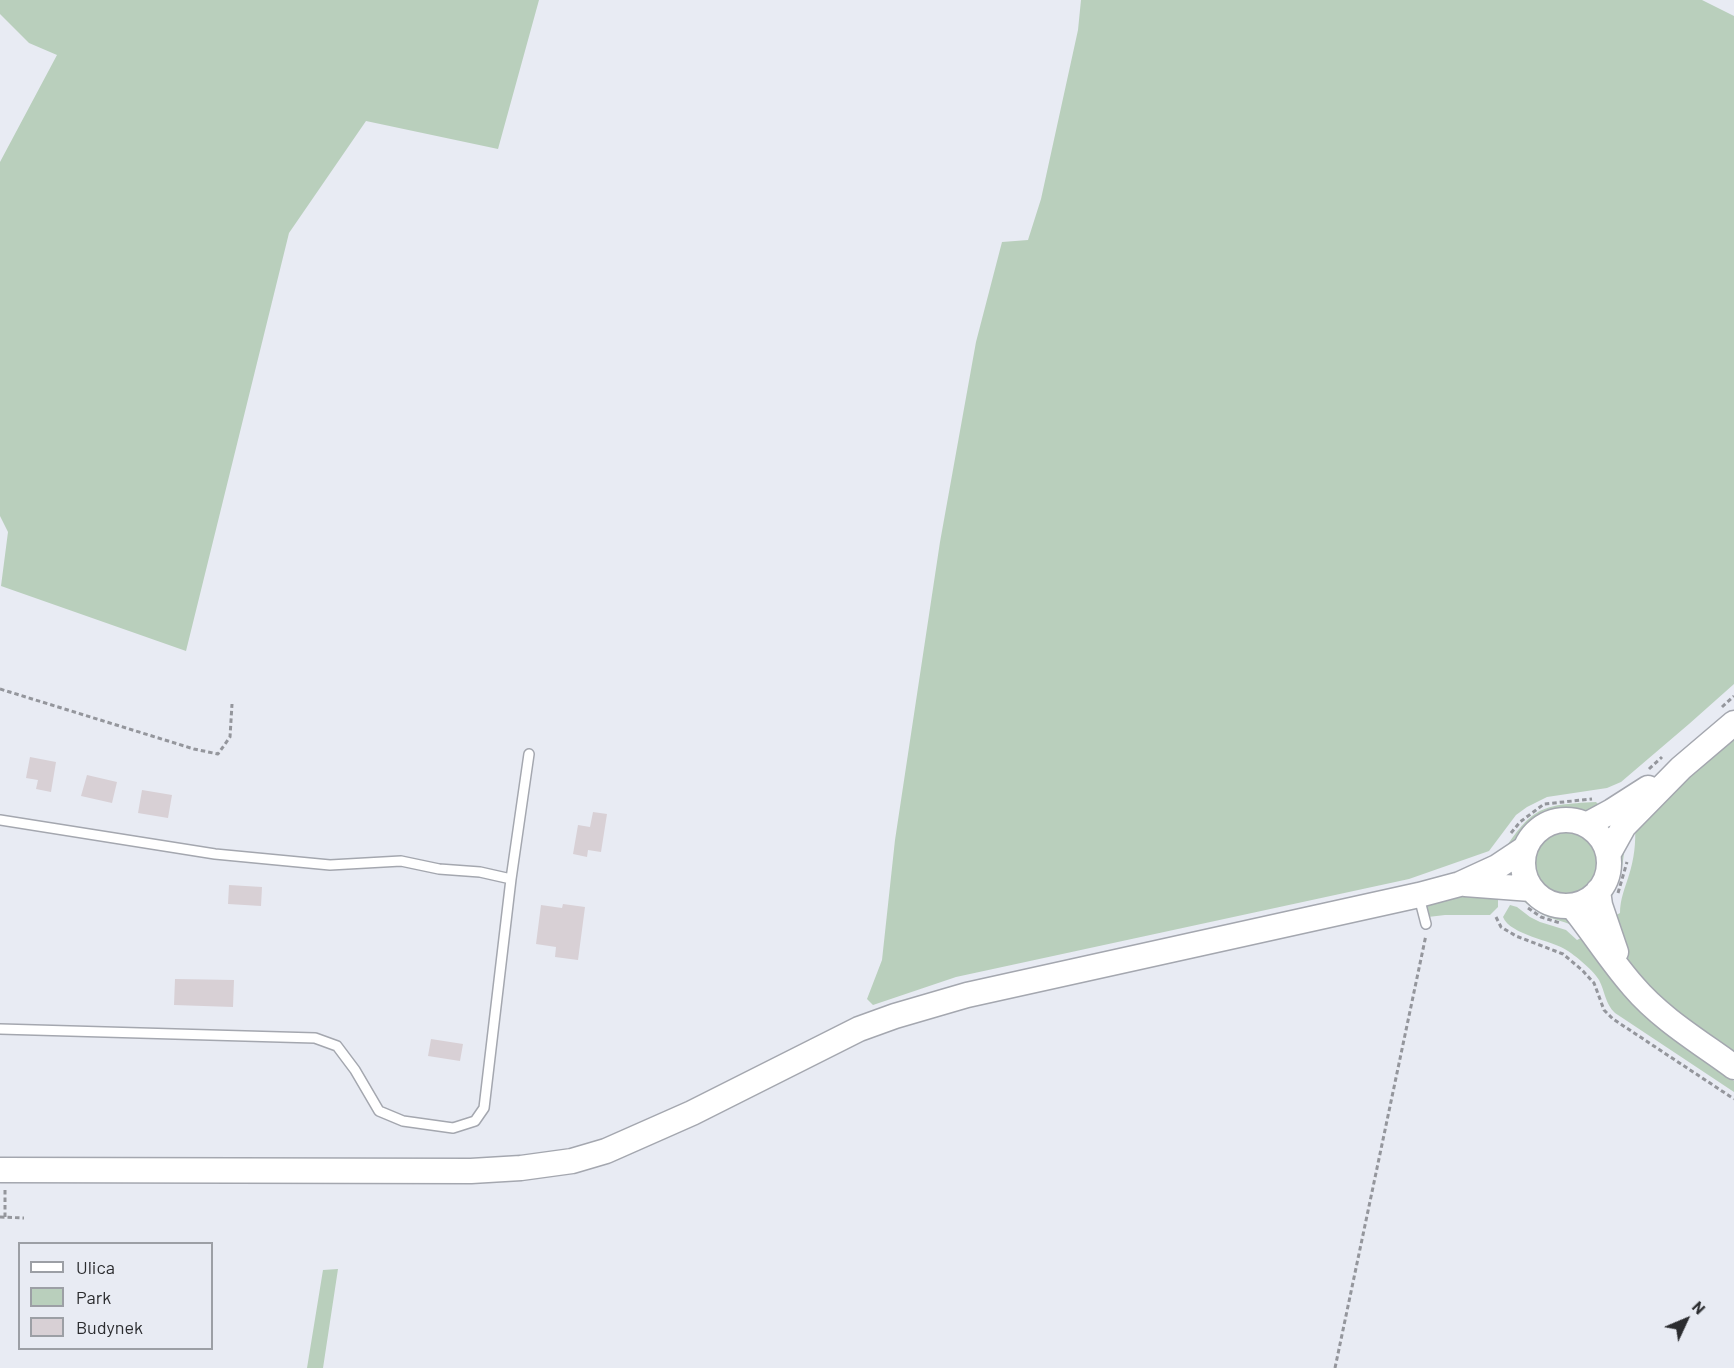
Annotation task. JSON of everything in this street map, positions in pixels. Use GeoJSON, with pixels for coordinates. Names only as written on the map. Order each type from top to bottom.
{"type":"FeatureCollection","features":[{"type":"Feature","properties":{"kind":"main road"},"geometry":{"type":"LineString","coordinates":[[1608,892],[1604,882],[1610,864],[1618,856],[1624,826],[1681,768],[1734,723]]}},
{"type":"Feature","properties":{"kind":"main road"},"geometry":{"type":"LineString","coordinates":[[1588,824],[1681,768]]}},
{"type":"Feature","properties":{"kind":"main road"},"geometry":{"type":"LineString","coordinates":[[3,1170],[471,1171],[521,1168],[572,1161],[631,1141],[859,1029],[895,1016],[967,995],[1460,884],[1497,867],[1517,841],[1530,838],[1551,823],[1579,820],[1588,824],[1618,856]]}},
{"type":"Feature","properties":{"kind":"main road"},"geometry":{"type":"LineString","coordinates":[[1517,841],[1526,896]]}},
{"type":"Feature","properties":{"kind":"main road"},"geometry":{"type":"LineString","coordinates":[[1460,884],[1540,897],[1552,904],[1566,914],[1658,1010],[1734,1066]]}},
{"type":"Feature","properties":{"kind":"main road"},"geometry":{"type":"LineString","coordinates":[[1566,914],[1586,901],[1608,892]]}},
{"type":"Feature","properties":{"kind":"main road"},"geometry":{"type":"LineString","coordinates":[[1608,892],[1600,905],[1622,972]]}},
{"type":"Feature","properties":{"kind":"lane"},"geometry":{"type":"LineString","coordinates":[[0,1029],[315,1038],[337,1046],[355,1070],[379,1111],[403,1122],[453,1128],[475,1121],[484,1108],[511,879],[529,754]]}},
{"type":"Feature","properties":{"kind":"lane"},"geometry":{"type":"LineString","coordinates":[[0,820],[215,854],[330,865],[401,861],[511,879]]}},
{"type":"Feature","properties":{"kind":"lane"},"geometry":{"type":"LineString","coordinates":[[1419,895],[1426,924]]}},
{"type":"Feature","properties":{"kind":"path"},"geometry":{"type":"LineString","coordinates":[[0,689],[194,749],[218,754],[230,736],[232,704]]}},
{"type":"Feature","properties":{"kind":"path"},"geometry":{"type":"LineString","coordinates":[[1517,841],[1520,822],[1544,804],[1602,798],[1612,811]]}},
{"type":"Feature","properties":{"kind":"path"},"geometry":{"type":"LineString","coordinates":[[1608,892],[1618,856]]}},
{"type":"Feature","properties":{"kind":"path"},"geometry":{"type":"LineString","coordinates":[[1526,896],[1541,916],[1566,914]]}},
{"type":"Feature","properties":{"kind":"path"},"geometry":{"type":"LineString","coordinates":[[1496,917],[1501,927],[1516,936],[1563,954],[1594,983],[1604,1010],[1613,1019],[1734,1099]]}},
{"type":"Feature","properties":{"kind":"path"},"geometry":{"type":"LineString","coordinates":[[1335,1368],[1427,937],[1426,924]]}},
{"type":"Feature","properties":{"kind":"path"},"geometry":{"type":"LineString","coordinates":[[3,1170],[2,1217],[24,1218]]}},
{"type":"Feature","properties":{"kind":"green space"},"geometry":{"type":"Polygon","coordinates":[[[0,0],[539,0],[498,149],[366,121],[289,233],[186,651],[1,586],[8,532],[0,516],[0,162],[57,55],[29,43],[0,14],[0,0]]]}},
{"type":"Feature","properties":{"kind":"green space"},"geometry":{"type":"Polygon","coordinates":[[[1081,0],[1702,0],[1734,16],[1734,684],[1621,782],[1607,788],[1547,797],[1527,807],[1516,815],[1489,851],[1409,879],[956,977],[873,1005],[867,999],[882,960],[895,840],[940,542],[976,342],[1002,242],[1028,240],[1041,199],[1078,30],[1081,0]]]}},
{"type":"Feature","properties":{"kind":"green space"},"geometry":{"type":"Polygon","coordinates":[[[1734,736],[1734,1053],[1677,1012],[1651,988],[1626,956],[1611,918],[1620,913],[1631,869],[1635,826],[1734,736]]]}},
{"type":"Feature","properties":{"kind":"green space"},"geometry":{"type":"Polygon","coordinates":[[[1596,802],[1603,809],[1591,813],[1570,809],[1543,815],[1529,823],[1515,845],[1500,856],[1521,827],[1539,812],[1549,807],[1596,802]]]}},
{"type":"Feature","properties":{"kind":"green space"},"geometry":{"type":"Polygon","coordinates":[[[1571,829],[1589,838],[1596,849],[1598,862],[1596,875],[1589,886],[1578,893],[1559,895],[1541,886],[1534,875],[1532,856],[1541,838],[1552,831],[1571,829]]]}},
{"type":"Feature","properties":{"kind":"green space"},"geometry":{"type":"Polygon","coordinates":[[[1626,839],[1621,875],[1607,908],[1609,890],[1617,870],[1619,846],[1626,839]]]}},
{"type":"Feature","properties":{"kind":"green space"},"geometry":{"type":"Polygon","coordinates":[[[1498,893],[1498,907],[1490,915],[1428,917],[1426,905],[1459,895],[1498,893]]]}},
{"type":"Feature","properties":{"kind":"green space"},"geometry":{"type":"Polygon","coordinates":[[[1527,897],[1544,909],[1564,915],[1572,925],[1540,913],[1522,900],[1527,897]]]}},
{"type":"Feature","properties":{"kind":"green space"},"geometry":{"type":"Polygon","coordinates":[[[1510,905],[1540,922],[1566,930],[1577,940],[1587,935],[1620,987],[1643,1015],[1734,1081],[1734,1092],[1615,1013],[1609,1006],[1597,976],[1572,954],[1561,947],[1522,933],[1507,923],[1503,917],[1510,905]]]}},
{"type":"Feature","properties":{"kind":"green space"},"geometry":{"type":"Polygon","coordinates":[[[338,1269],[323,1368],[307,1368],[323,1270],[338,1269]]]}},
{"type":"Feature","properties":{"kind":"building"},"geometry":{"type":"Polygon","coordinates":[[[30,757],[56,762],[51,792],[36,789],[38,780],[26,778],[30,757]]]}},
{"type":"Feature","properties":{"kind":"building"},"geometry":{"type":"Polygon","coordinates":[[[87,775],[117,782],[112,803],[81,796],[87,775]]]}},
{"type":"Feature","properties":{"kind":"building"},"geometry":{"type":"Polygon","coordinates":[[[142,790],[172,795],[168,818],[138,813],[142,790]]]}},
{"type":"Feature","properties":{"kind":"building"},"geometry":{"type":"Polygon","coordinates":[[[593,812],[607,814],[601,852],[588,850],[587,857],[573,854],[578,825],[590,827],[593,812]]]}},
{"type":"Feature","properties":{"kind":"building"},"geometry":{"type":"Polygon","coordinates":[[[229,885],[262,887],[261,906],[228,904],[229,885]]]}},
{"type":"Feature","properties":{"kind":"building"},"geometry":{"type":"Polygon","coordinates":[[[563,904],[585,907],[578,960],[555,957],[556,947],[536,944],[541,905],[562,908],[563,904]]]}},
{"type":"Feature","properties":{"kind":"building"},"geometry":{"type":"Polygon","coordinates":[[[175,979],[234,980],[233,1007],[174,1005],[175,979]]]}},
{"type":"Feature","properties":{"kind":"building"},"geometry":{"type":"Polygon","coordinates":[[[431,1039],[463,1044],[460,1061],[428,1056],[431,1039]]]}}]}
